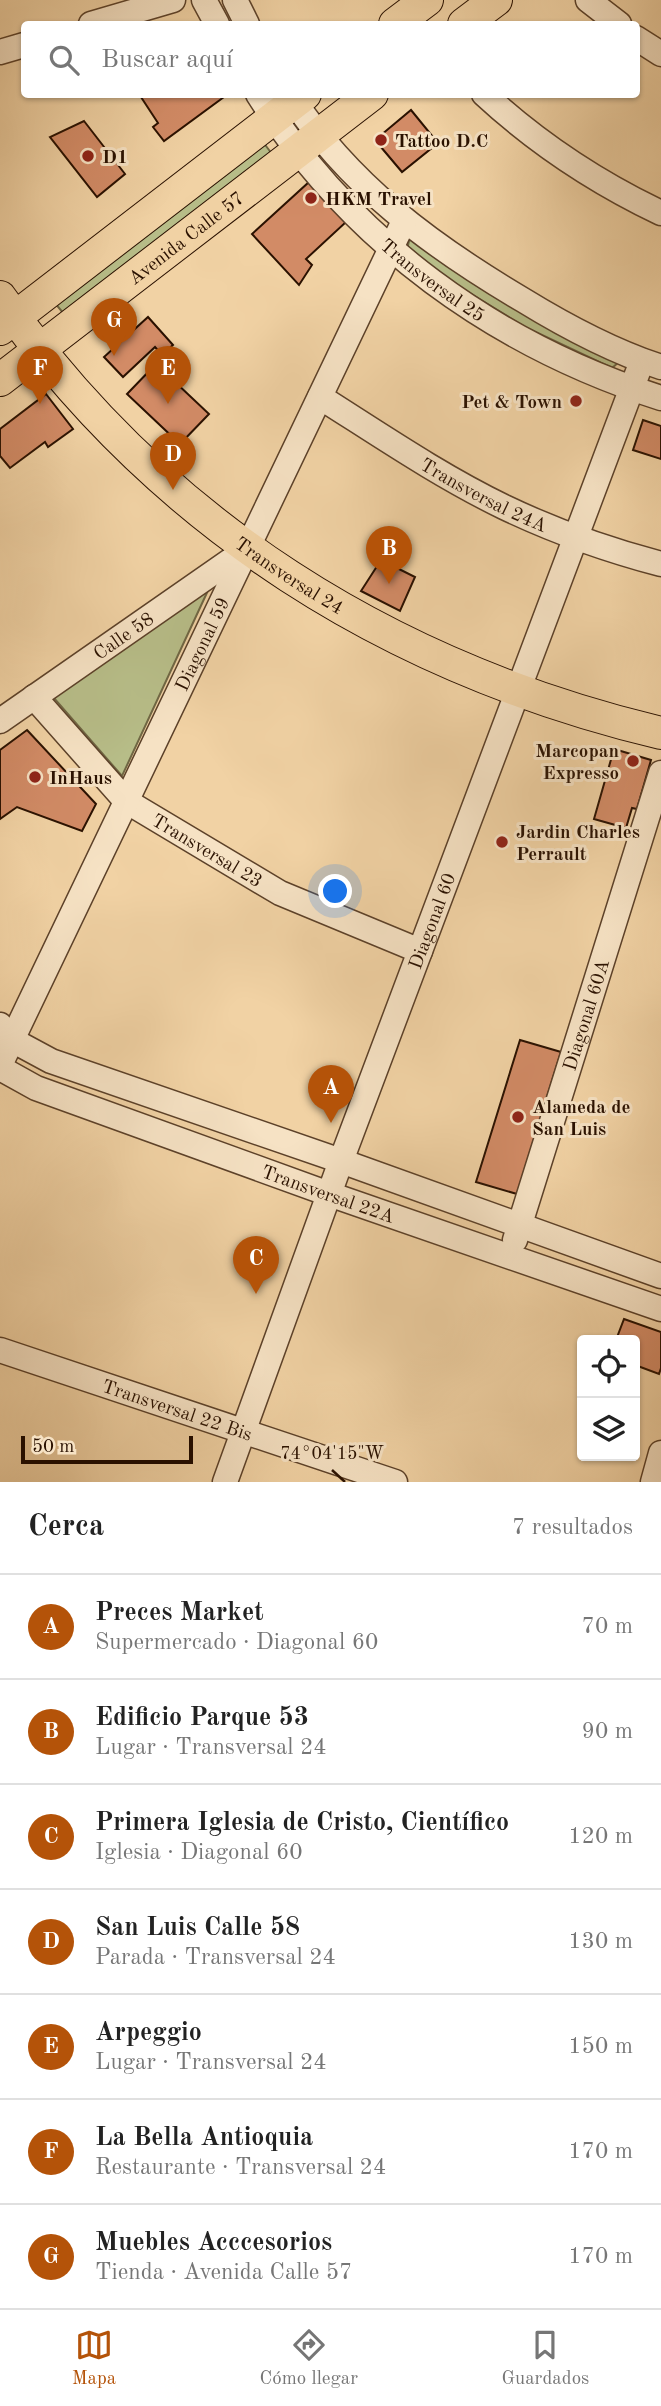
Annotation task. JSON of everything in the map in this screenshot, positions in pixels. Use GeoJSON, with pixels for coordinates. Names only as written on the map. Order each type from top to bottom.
{"type":"FeatureCollection","features":[{"type":"Feature","properties":{"kind":"main road"},"geometry":{"type":"LineString","coordinates":[[468,21],[496,0]]}},
{"type":"Feature","properties":{"kind":"main road","name":"Avenida Calle 57"},"geometry":{"type":"LineString","coordinates":[[0,380],[367,98]]}},
{"type":"Feature","properties":{"kind":"main road","name":"Avenida Calle 57"},"geometry":{"type":"LineString","coordinates":[[5,314],[284,101]]}},
{"type":"Feature","properties":{"kind":"main road","name":"Transversal 24"},"geometry":{"type":"LineString","coordinates":[[5,314],[135,455],[207,519],[308,589],[375,628],[446,662],[569,708],[661,733]]}},
{"type":"Feature","properties":{"kind":"street"},"geometry":{"type":"LineString","coordinates":[[102,21],[173,0]]}},
{"type":"Feature","properties":{"kind":"street"},"geometry":{"type":"LineString","coordinates":[[204,0],[215,21]]}},
{"type":"Feature","properties":{"kind":"street"},"geometry":{"type":"LineString","coordinates":[[235,0],[246,21]]}},
{"type":"Feature","properties":{"kind":"street"},"geometry":{"type":"LineString","coordinates":[[588,0],[615,21]]}},
{"type":"Feature","properties":{"kind":"street"},"geometry":{"type":"LineString","coordinates":[[640,41],[661,54]]}},
{"type":"Feature","properties":{"kind":"street"},"geometry":{"type":"LineString","coordinates":[[0,52],[21,46]]}},
{"type":"Feature","properties":{"kind":"street"},"geometry":{"type":"LineString","coordinates":[[489,98],[544,146],[610,188],[661,214]]}},
{"type":"Feature","properties":{"kind":"street","name":"Transversal 25"},"geometry":{"type":"LineString","coordinates":[[284,101],[355,216],[390,249],[434,284],[490,322],[529,344],[579,369],[661,398]]}},
{"type":"Feature","properties":{"kind":"street","name":"Transversal 25"},"geometry":{"type":"LineString","coordinates":[[309,143],[366,187],[404,221],[499,286],[593,341],[652,364]]}},
{"type":"Feature","properties":{"kind":"street","name":"Diagonal 59"},"geometry":{"type":"LineString","coordinates":[[0,1067],[6,1033],[126,801],[404,221]]}},
{"type":"Feature","properties":{"kind":"street","name":"Diagonal 60"},"geometry":{"type":"LineString","coordinates":[[225,1482],[341,1161],[632,389],[652,364]]}},
{"type":"Feature","properties":{"kind":"street","name":"Transversal 24A"},"geometry":{"type":"LineString","coordinates":[[320,397],[460,483],[503,506],[576,537],[661,564]]}},
{"type":"Feature","properties":{"kind":"street","name":"Calle 58"},"geometry":{"type":"LineString","coordinates":[[0,721],[247,548]]}},
{"type":"Feature","properties":{"kind":"street","name":"Transversal 23"},"geometry":{"type":"LineString","coordinates":[[34,697],[126,801],[279,893],[420,951]]}},
{"type":"Feature","properties":{"kind":"street","name":"Diagonal 60A"},"geometry":{"type":"LineString","coordinates":[[510,1257],[661,773]]}},
{"type":"Feature","properties":{"kind":"street","name":"Transversal 22A"},"geometry":{"type":"LineString","coordinates":[[6,1033],[33,1053],[51,1060],[661,1276]]}},
{"type":"Feature","properties":{"kind":"street","name":"Transversal 22A"},"geometry":{"type":"LineString","coordinates":[[0,1067],[36,1088],[329,1194],[661,1309]]}},
{"type":"Feature","properties":{"kind":"street","name":"Transversal 22 Bis"},"geometry":{"type":"LineString","coordinates":[[0,1350],[396,1482]]}},
{"type":"Feature","properties":{"kind":"street"},"geometry":{"type":"LineString","coordinates":[[653,1482],[661,1453]]}},
{"type":"Feature","properties":{"kind":"green space"},"geometry":{"type":"Polygon","coordinates":[[[263,142],[272,154],[64,314],[54,302],[263,142]]]}},
{"type":"Feature","properties":{"kind":"green space"},"geometry":{"type":"Polygon","coordinates":[[[415,237],[619,362],[612,368],[525,327],[455,284],[407,250],[409,241],[415,237]]]}},
{"type":"Feature","properties":{"kind":"green space"},"geometry":{"type":"Polygon","coordinates":[[[211,584],[122,776],[53,697],[211,584]]]}},
{"type":"Feature","properties":{"kind":"building"},"geometry":{"type":"Polygon","coordinates":[[[142,98],[223,98],[164,141],[153,127],[158,123],[142,98]]]}},
{"type":"Feature","properties":{"kind":"building"},"geometry":{"type":"Polygon","coordinates":[[[411,110],[438,143],[402,172],[375,140],[411,110]]]}},
{"type":"Feature","properties":{"kind":"building","name":"D1"},"geometry":{"type":"Polygon","coordinates":[[[84,121],[125,174],[97,197],[50,137],[84,121]]]}},
{"type":"Feature","properties":{"kind":"building"},"geometry":{"type":"Polygon","coordinates":[[[309,182],[346,222],[306,259],[312,265],[299,285],[252,234],[309,182]]]}},
{"type":"Feature","properties":{"kind":"building"},"geometry":{"type":"Polygon","coordinates":[[[148,317],[173,345],[162,355],[155,347],[123,377],[104,357],[148,317]]]}},
{"type":"Feature","properties":{"kind":"building"},"geometry":{"type":"Polygon","coordinates":[[[156,364],[209,414],[180,444],[127,394],[156,364]]]}},
{"type":"Feature","properties":{"kind":"building"},"geometry":{"type":"Polygon","coordinates":[[[46,394],[73,429],[48,447],[45,442],[10,468],[0,456],[0,429],[46,394]]]}},
{"type":"Feature","properties":{"kind":"building"},"geometry":{"type":"Polygon","coordinates":[[[643,420],[661,426],[661,459],[633,450],[643,420]]]}},
{"type":"Feature","properties":{"kind":"building"},"geometry":{"type":"Polygon","coordinates":[[[381,560],[415,577],[400,611],[361,591],[381,560]]]}},
{"type":"Feature","properties":{"kind":"building","name":"InHaus"},"geometry":{"type":"Polygon","coordinates":[[[27,730],[96,804],[82,831],[17,807],[0,819],[0,750],[27,730]]]}},
{"type":"Feature","properties":{"kind":"building"},"geometry":{"type":"Polygon","coordinates":[[[614,749],[651,760],[637,809],[632,808],[626,828],[594,819],[614,749]]]}},
{"type":"Feature","properties":{"kind":"building","name":"Alameda de San Luis"},"geometry":{"type":"Polygon","coordinates":[[[520,1040],[561,1052],[517,1194],[476,1182],[520,1040]]]}},
{"type":"Feature","properties":{"kind":"building"},"geometry":{"type":"Polygon","coordinates":[[[624,1319],[661,1332],[659,1374],[640,1367],[640,1335],[618,1335],[624,1319]]]}},
{"type":"Feature","properties":{"kind":"place","name":"Tattoo D.C"},"geometry":{"type":"Point","coordinates":[381,140]}},
{"type":"Feature","properties":{"kind":"place","name":"D1"},"geometry":{"type":"Point","coordinates":[88,156]}},
{"type":"Feature","properties":{"kind":"place","name":"HKM Travel"},"geometry":{"type":"Point","coordinates":[311,198]}},
{"type":"Feature","properties":{"kind":"place","name":"Muebles Acccesorios"},"geometry":{"type":"Point","coordinates":[114,356]}},
{"type":"Feature","properties":{"kind":"place","name":"Pet & Town"},"geometry":{"type":"Point","coordinates":[576,401]}},
{"type":"Feature","properties":{"kind":"place","name":"La Bella Antioquia"},"geometry":{"type":"Point","coordinates":[40,404]}},
{"type":"Feature","properties":{"kind":"place","name":"Arpeggio"},"geometry":{"type":"Point","coordinates":[168,404]}},
{"type":"Feature","properties":{"kind":"place","name":"San Luis Calle 58"},"geometry":{"type":"Point","coordinates":[173,490]}},
{"type":"Feature","properties":{"kind":"place","name":"Edificio Parque 53"},"geometry":{"type":"Point","coordinates":[389,584]}},
{"type":"Feature","properties":{"kind":"place","name":"Marcopan Expresso"},"geometry":{"type":"Point","coordinates":[633,761]}},
{"type":"Feature","properties":{"kind":"place","name":"InHaus"},"geometry":{"type":"Point","coordinates":[35,777]}},
{"type":"Feature","properties":{"kind":"place","name":"Jardin Charles Perrault"},"geometry":{"type":"Point","coordinates":[502,842]}},
{"type":"Feature","properties":{"kind":"place","name":"Alameda de San Luis"},"geometry":{"type":"Point","coordinates":[518,1117]}},
{"type":"Feature","properties":{"kind":"place","name":"Preces Market"},"geometry":{"type":"Point","coordinates":[331,1123]}},
{"type":"Feature","properties":{"kind":"place","name":"Primera Iglesia de Cristo, Científico"},"geometry":{"type":"Point","coordinates":[256,1294]}}]}
